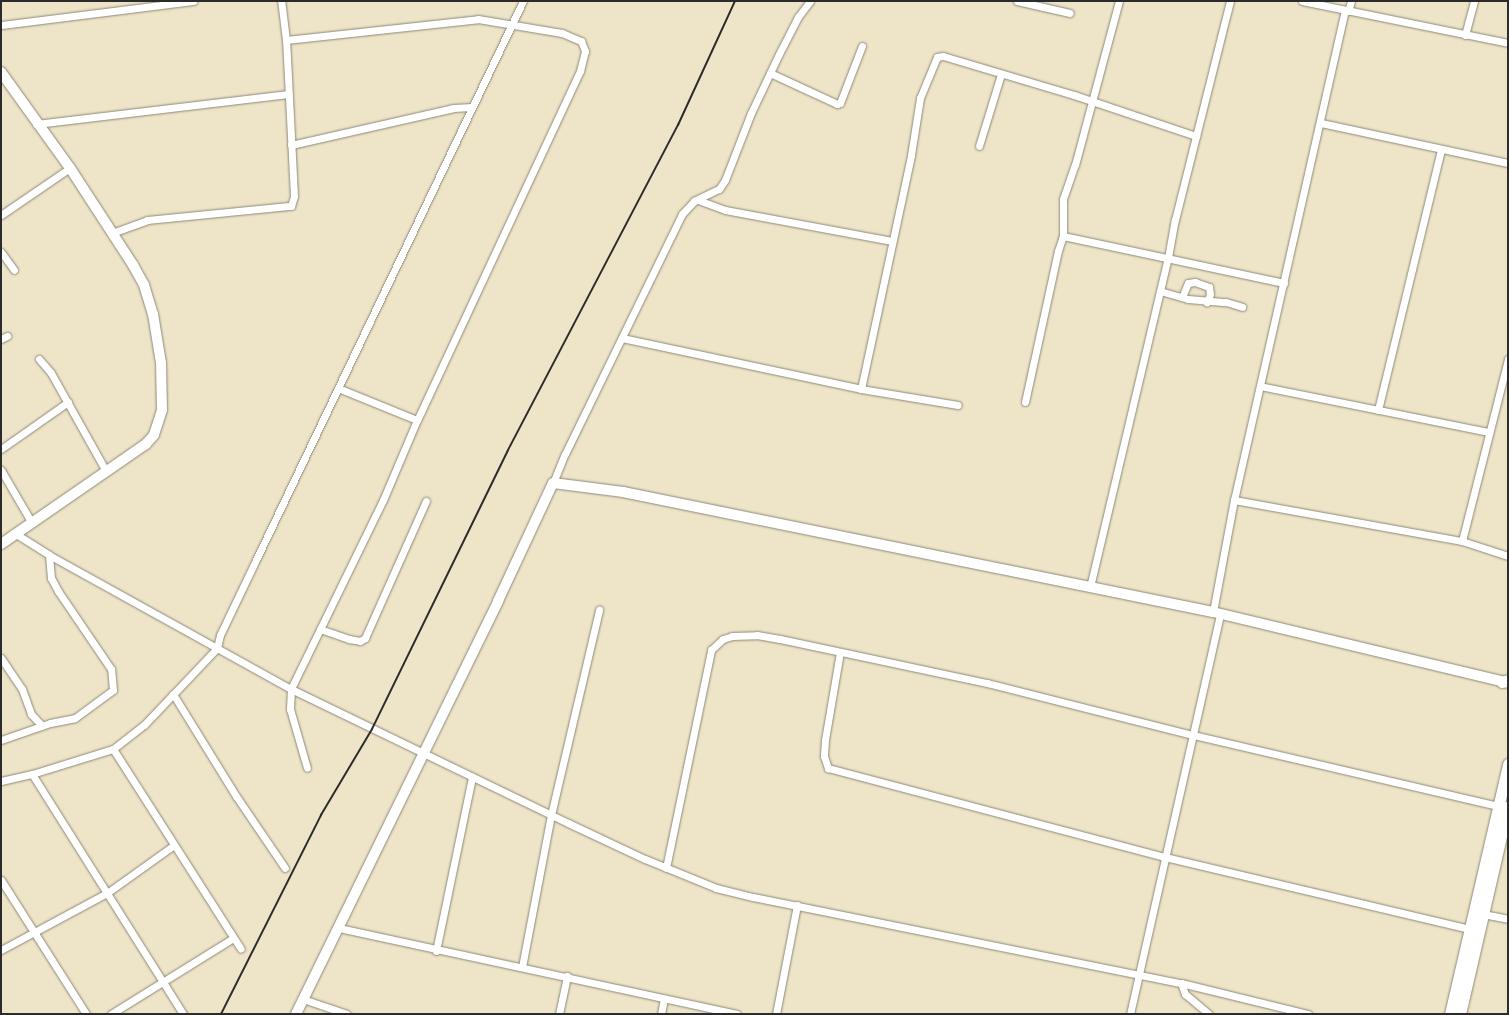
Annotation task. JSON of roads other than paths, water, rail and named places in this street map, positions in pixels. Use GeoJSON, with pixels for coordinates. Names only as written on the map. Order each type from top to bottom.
{"type":"FeatureCollection","features":[{"type":"Feature","properties":{"kind":"main road"},"geometry":{"type":"LineString","coordinates":[[1460,1014],[1483,914],[1503,806],[1508,764]]}},
{"type":"Feature","properties":{"kind":"main road"},"geometry":{"type":"LineString","coordinates":[[1450,1014],[1469,929],[1503,806]]}},
{"type":"Feature","properties":{"kind":"street"},"geometry":{"type":"LineString","coordinates":[[1,25],[194,1]]}},
{"type":"Feature","properties":{"kind":"street"},"geometry":{"type":"LineString","coordinates":[[112,234],[147,220],[291,206],[294,196],[286,40],[281,1]]}},
{"type":"Feature","properties":{"kind":"street"},"geometry":{"type":"LineString","coordinates":[[1,781],[32,774],[113,749],[144,725],[217,648],[241,590],[523,1]]}},
{"type":"Feature","properties":{"kind":"street"},"geometry":{"type":"LineString","coordinates":[[296,1014],[682,214],[698,200],[719,188],[725,180],[770,73],[798,17],[810,1]]}},
{"type":"Feature","properties":{"kind":"street"},"geometry":{"type":"LineString","coordinates":[[1018,1],[1070,13]]}},
{"type":"Feature","properties":{"kind":"street"},"geometry":{"type":"LineString","coordinates":[[1024,402],[1058,250],[1063,236],[1063,199],[1075,165],[1119,1]]}},
{"type":"Feature","properties":{"kind":"street"},"geometry":{"type":"LineString","coordinates":[[1090,587],[1168,258],[1175,220],[1230,1]]}},
{"type":"Feature","properties":{"kind":"street"},"geometry":{"type":"LineString","coordinates":[[1302,1],[1508,43]]}},
{"type":"Feature","properties":{"kind":"street"},"geometry":{"type":"LineString","coordinates":[[1130,1014],[1193,734],[1216,614],[1234,500],[1347,11],[1352,1]]}},
{"type":"Feature","properties":{"kind":"street"},"geometry":{"type":"LineString","coordinates":[[1465,35],[1474,1]]}},
{"type":"Feature","properties":{"kind":"street"},"geometry":{"type":"LineString","coordinates":[[286,40],[466,19],[511,24],[562,33],[576,38],[583,45],[585,56],[580,71],[417,420],[383,500],[291,688],[290,709],[307,768]]}},
{"type":"Feature","properties":{"kind":"street"},"geometry":{"type":"LineString","coordinates":[[770,73],[840,103],[845,97],[862,46]]}},
{"type":"Feature","properties":{"kind":"street"},"geometry":{"type":"LineString","coordinates":[[861,389],[920,98],[935,60],[943,56],[1091,101],[1196,136]]}},
{"type":"Feature","properties":{"kind":"street"},"geometry":{"type":"LineString","coordinates":[[1,72],[36,124],[70,168],[134,265],[144,285],[154,314],[161,363],[162,410],[154,435],[146,444],[1,544]]}},
{"type":"Feature","properties":{"kind":"street"},"geometry":{"type":"LineString","coordinates":[[979,146],[1000,74]]}},
{"type":"Feature","properties":{"kind":"street"},"geometry":{"type":"LineString","coordinates":[[36,124],[288,94]]}},
{"type":"Feature","properties":{"kind":"street"},"geometry":{"type":"LineString","coordinates":[[291,145],[454,108],[471,107]]}},
{"type":"Feature","properties":{"kind":"street"},"geometry":{"type":"LineString","coordinates":[[1321,123],[1508,163]]}},
{"type":"Feature","properties":{"kind":"street"},"geometry":{"type":"LineString","coordinates":[[1378,410],[1441,149]]}},
{"type":"Feature","properties":{"kind":"street"},"geometry":{"type":"LineString","coordinates":[[1,215],[70,168]]}},
{"type":"Feature","properties":{"kind":"street"},"geometry":{"type":"LineString","coordinates":[[698,200],[725,210],[892,241]]}},
{"type":"Feature","properties":{"kind":"street"},"geometry":{"type":"LineString","coordinates":[[1063,236],[1284,283]]}},
{"type":"Feature","properties":{"kind":"street"},"geometry":{"type":"LineString","coordinates":[[1,252],[14,270]]}},
{"type":"Feature","properties":{"kind":"street"},"geometry":{"type":"LineString","coordinates":[[1182,297],[1188,283],[1195,282],[1210,287],[1210,294],[1206,302]]}},
{"type":"Feature","properties":{"kind":"street"},"geometry":{"type":"LineString","coordinates":[[1160,291],[1206,302],[1226,302],[1242,307]]}},
{"type":"Feature","properties":{"kind":"street"},"geometry":{"type":"LineString","coordinates":[[622,338],[861,389],[958,406]]}},
{"type":"Feature","properties":{"kind":"street"},"geometry":{"type":"LineString","coordinates":[[39,359],[51,372],[106,471]]}},
{"type":"Feature","properties":{"kind":"street"},"geometry":{"type":"LineString","coordinates":[[1462,541],[1488,432],[1508,359]]}},
{"type":"Feature","properties":{"kind":"street"},"geometry":{"type":"LineString","coordinates":[[1260,386],[1488,432]]}},
{"type":"Feature","properties":{"kind":"street"},"geometry":{"type":"LineString","coordinates":[[338,388],[417,420]]}},
{"type":"Feature","properties":{"kind":"street"},"geometry":{"type":"LineString","coordinates":[[1,449],[68,402]]}},
{"type":"Feature","properties":{"kind":"street"},"geometry":{"type":"LineString","coordinates":[[1,470],[4,480],[32,523]]}},
{"type":"Feature","properties":{"kind":"street"},"geometry":{"type":"LineString","coordinates":[[553,483],[622,492],[1090,587],[1506,681]]}},
{"type":"Feature","properties":{"kind":"street"},"geometry":{"type":"LineString","coordinates":[[1234,500],[1462,541],[1508,556]]}},
{"type":"Feature","properties":{"kind":"street"},"geometry":{"type":"LineString","coordinates":[[320,628],[349,639],[360,641],[365,638],[426,501]]}},
{"type":"Feature","properties":{"kind":"street"},"geometry":{"type":"LineString","coordinates":[[16,534],[49,555],[291,688],[551,815],[666,868],[716,888],[1181,983],[1308,1014]]}},
{"type":"Feature","properties":{"kind":"street"},"geometry":{"type":"LineString","coordinates":[[1,740],[42,726],[75,718],[113,690],[111,669],[51,578],[49,555]]}},
{"type":"Feature","properties":{"kind":"street"},"geometry":{"type":"LineString","coordinates":[[522,967],[551,815],[599,610]]}},
{"type":"Feature","properties":{"kind":"street"},"geometry":{"type":"LineString","coordinates":[[666,868],[711,650],[726,637],[757,635],[987,683],[1193,734],[1503,806]]}},
{"type":"Feature","properties":{"kind":"street"},"geometry":{"type":"LineString","coordinates":[[840,652],[825,740],[824,756],[828,768],[1165,857],[1469,929]]}},
{"type":"Feature","properties":{"kind":"street"},"geometry":{"type":"LineString","coordinates":[[1,658],[22,689],[31,714],[42,726]]}},
{"type":"Feature","properties":{"kind":"street"},"geometry":{"type":"LineString","coordinates":[[173,694],[236,796],[285,868]]}},
{"type":"Feature","properties":{"kind":"street"},"geometry":{"type":"LineString","coordinates":[[113,749],[241,949]]}},
{"type":"Feature","properties":{"kind":"street"},"geometry":{"type":"LineString","coordinates":[[32,774],[161,983],[183,1014]]}},
{"type":"Feature","properties":{"kind":"street"},"geometry":{"type":"LineString","coordinates":[[436,950],[472,777]]}},
{"type":"Feature","properties":{"kind":"street"},"geometry":{"type":"LineString","coordinates":[[1,950],[107,893],[174,845]]}},
{"type":"Feature","properties":{"kind":"street"},"geometry":{"type":"LineString","coordinates":[[1,880],[86,1014]]}},
{"type":"Feature","properties":{"kind":"street"},"geometry":{"type":"LineString","coordinates":[[776,1014],[797,906]]}},
{"type":"Feature","properties":{"kind":"street"},"geometry":{"type":"LineString","coordinates":[[1483,914],[1508,919]]}},
{"type":"Feature","properties":{"kind":"street"},"geometry":{"type":"LineString","coordinates":[[339,928],[738,1014]]}},
{"type":"Feature","properties":{"kind":"street"},"geometry":{"type":"LineString","coordinates":[[111,1014],[233,938]]}},
{"type":"Feature","properties":{"kind":"street"},"geometry":{"type":"LineString","coordinates":[[559,1014],[567,976]]}},
{"type":"Feature","properties":{"kind":"street"},"geometry":{"type":"LineString","coordinates":[[1181,983],[1186,994],[1209,1014]]}},
{"type":"Feature","properties":{"kind":"street"},"geometry":{"type":"LineString","coordinates":[[303,999],[347,1014]]}},
{"type":"Feature","properties":{"kind":"street"},"geometry":{"type":"LineString","coordinates":[[661,1014],[664,999]]}},
{"type":"Feature","properties":{"kind":"railway"},"geometry":{"type":"LineString","coordinates":[[221,1014],[321,815],[372,729],[508,450],[678,125],[735,1]]}}]}
